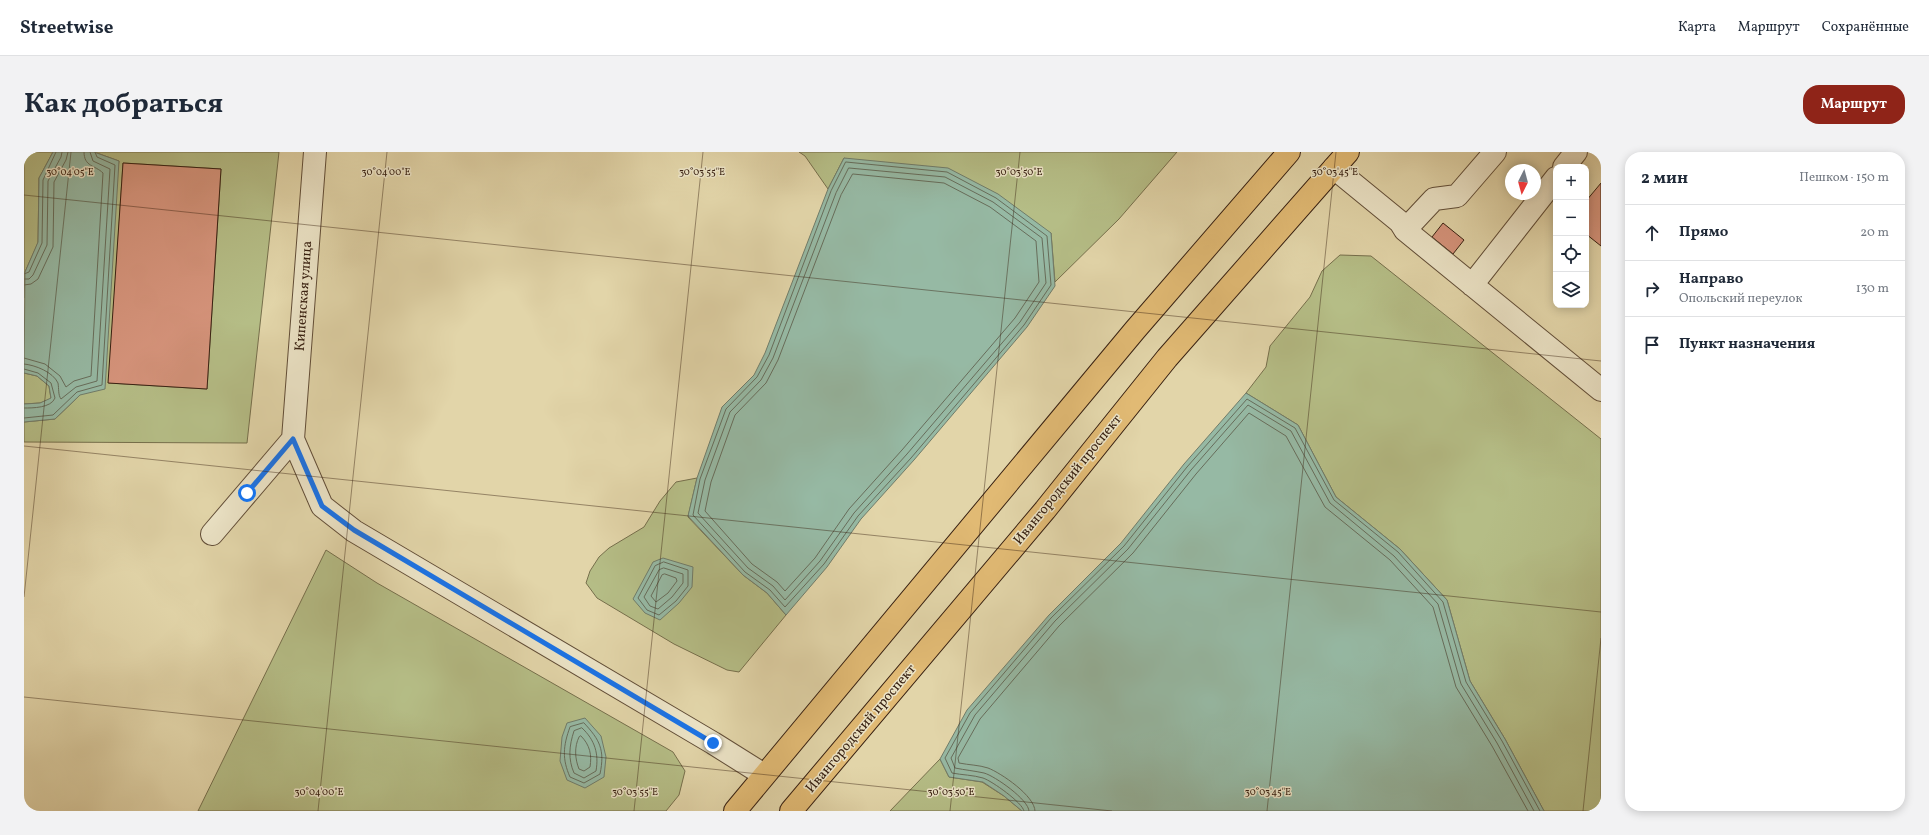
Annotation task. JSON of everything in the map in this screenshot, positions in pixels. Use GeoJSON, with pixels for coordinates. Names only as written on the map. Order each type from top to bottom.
{"type":"FeatureCollection","features":[{"type":"Feature","properties":{"kind":"highway"},"geometry":{"type":"LineString","coordinates":[[735,811],[1135,330],[1289,152]]}},
{"type":"Feature","properties":{"kind":"highway","name":"Ивангородский проспект"},"geometry":{"type":"LineString","coordinates":[[791,811],[1046,510],[1167,358],[1341,160]]}},
{"type":"Feature","properties":{"kind":"street","name":"Кипенская улица"},"geometry":{"type":"LineString","coordinates":[[293,439],[315,152]]}},
{"type":"Feature","properties":{"kind":"street"},"geometry":{"type":"LineString","coordinates":[[1405,230],[1434,199],[1457,196],[1495,152]]}},
{"type":"Feature","properties":{"kind":"street"},"geometry":{"type":"LineString","coordinates":[[1566,164],[1576,152]]}},
{"type":"Feature","properties":{"kind":"street"},"geometry":{"type":"LineString","coordinates":[[1341,160],[1400,222],[1405,230],[1601,390]]}},
{"type":"Feature","properties":{"kind":"street"},"geometry":{"type":"LineString","coordinates":[[1472,285],[1553,182]]}},
{"type":"Feature","properties":{"kind":"street"},"geometry":{"type":"LineString","coordinates":[[212,534],[293,439],[322,506],[354,530],[707,739],[764,775]]}},
{"type":"Feature","properties":{"kind":"green space"},"geometry":{"type":"Polygon","coordinates":[[[24,152],[53,152],[39,178],[38,243],[25,272],[24,298],[24,152]]]}},
{"type":"Feature","properties":{"kind":"green space"},"geometry":{"type":"Polygon","coordinates":[[[94,152],[279,152],[247,443],[24,442],[24,422],[55,419],[80,395],[119,161],[94,152]],[[123,163],[109,383],[207,389],[221,169],[123,163]]]}},
{"type":"Feature","properties":{"kind":"green space"},"geometry":{"type":"Polygon","coordinates":[[[799,152],[1177,152],[1119,219],[1055,282],[1051,233],[844,158],[828,189],[805,156],[799,152]]]}},
{"type":"Feature","properties":{"kind":"green space"},"geometry":{"type":"Polygon","coordinates":[[[1340,255],[1371,256],[1601,439],[1601,811],[1544,811],[1505,739],[1470,681],[1447,600],[1400,549],[1336,497],[1298,425],[1246,393],[1266,367],[1270,346],[1310,297],[1322,271],[1340,255]]]}},
{"type":"Feature","properties":{"kind":"green space"},"geometry":{"type":"Polygon","coordinates":[[[24,373],[37,376],[49,386],[51,399],[40,403],[24,404],[24,373]]]}},
{"type":"Feature","properties":{"kind":"green space"},"geometry":{"type":"Polygon","coordinates":[[[697,478],[688,517],[743,575],[767,593],[786,615],[739,672],[727,670],[674,644],[597,598],[586,583],[590,571],[599,557],[609,548],[644,527],[660,501],[676,482],[697,478]]]}},
{"type":"Feature","properties":{"kind":"green space"},"geometry":{"type":"Polygon","coordinates":[[[326,550],[377,583],[673,752],[685,771],[679,795],[666,811],[198,811],[326,550]]]}},
{"type":"Feature","properties":{"kind":"green space"},"geometry":{"type":"Polygon","coordinates":[[[940,759],[949,777],[982,782],[1004,796],[1022,811],[890,811],[940,759]]]}},
{"type":"Feature","properties":{"kind":"water"},"geometry":{"type":"Polygon","coordinates":[[[53,152],[94,152],[119,161],[105,389],[80,395],[55,419],[24,422],[24,404],[40,403],[51,398],[49,386],[37,376],[24,373],[25,272],[38,242],[39,178],[53,152]]]}},
{"type":"Feature","properties":{"kind":"water"},"geometry":{"type":"Polygon","coordinates":[[[844,158],[948,168],[998,194],[1051,233],[1055,286],[1027,327],[914,460],[861,519],[827,567],[786,615],[767,593],[743,575],[688,516],[697,478],[722,407],[754,375],[765,353],[828,189],[844,158]]]}},
{"type":"Feature","properties":{"kind":"water"},"geometry":{"type":"Polygon","coordinates":[[[1246,393],[1298,425],[1336,497],[1400,549],[1447,600],[1470,681],[1505,739],[1544,811],[1022,811],[1004,796],[983,782],[949,777],[940,759],[967,710],[1049,615],[1121,543],[1184,464],[1246,393]]]}},
{"type":"Feature","properties":{"kind":"water"},"geometry":{"type":"Polygon","coordinates":[[[663,558],[693,567],[692,587],[679,603],[660,620],[645,613],[633,599],[653,562],[663,558]]]}},
{"type":"Feature","properties":{"kind":"water"},"geometry":{"type":"Polygon","coordinates":[[[585,718],[601,736],[606,757],[604,777],[585,788],[567,780],[560,761],[562,737],[567,723],[585,718]]]}},
{"type":"Feature","properties":{"kind":"building"},"geometry":{"type":"Polygon","coordinates":[[[123,163],[221,169],[207,389],[108,383],[123,163]]]}},
{"type":"Feature","properties":{"kind":"building"},"geometry":{"type":"Polygon","coordinates":[[[1601,183],[1601,246],[1589,236],[1589,197],[1601,183]]]}},
{"type":"Feature","properties":{"kind":"building"},"geometry":{"type":"Polygon","coordinates":[[[1443,223],[1464,240],[1453,254],[1432,237],[1443,223]]]}},
{"type":"Feature","properties":{"kind":"route"},"geometry":{"type":"LineString","coordinates":[[247,493],[293,439],[322,506],[354,530],[713,743]]}}]}
